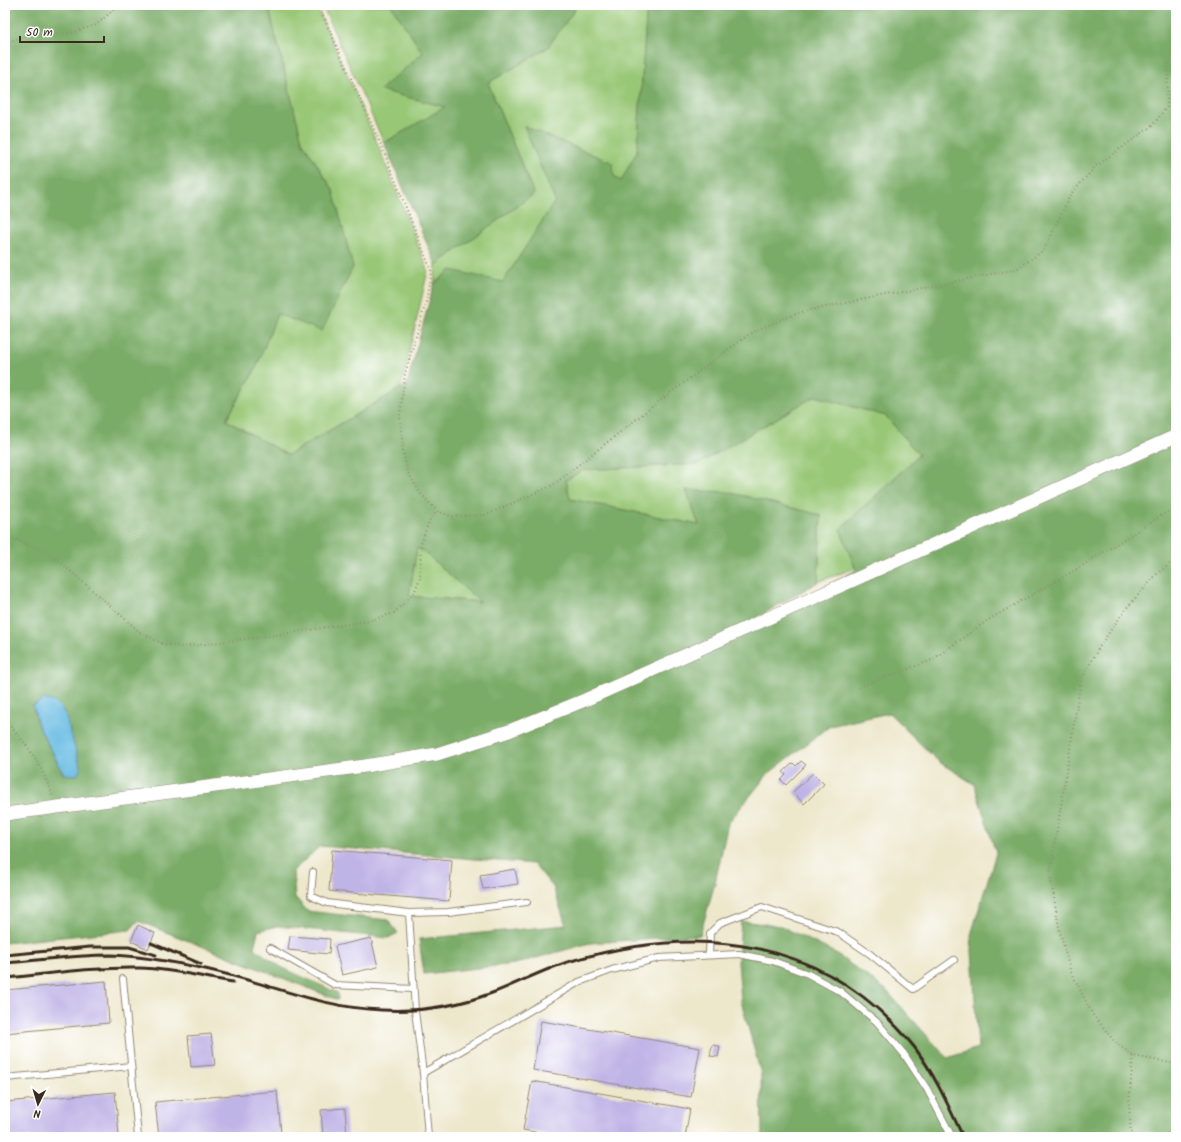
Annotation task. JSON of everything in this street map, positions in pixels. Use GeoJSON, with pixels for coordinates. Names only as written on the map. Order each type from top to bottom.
{"type":"FeatureCollection","features":[{"type":"Feature","properties":{"kind":"street"},"geometry":{"type":"LineString","coordinates":[[5,814],[437,754],[509,731],[585,700],[1176,436]]}},
{"type":"Feature","properties":{"kind":"lane"},"geometry":{"type":"LineString","coordinates":[[313,872],[311,896],[327,904],[409,913],[448,912],[528,902]]}},
{"type":"Feature","properties":{"kind":"lane"},"geometry":{"type":"LineString","coordinates":[[709,954],[710,933],[720,923],[762,908],[838,932],[870,954],[913,989],[954,960]]}},
{"type":"Feature","properties":{"kind":"lane"},"geometry":{"type":"LineString","coordinates":[[409,913],[414,990],[428,1137]]}},
{"type":"Feature","properties":{"kind":"lane"},"geometry":{"type":"LineString","coordinates":[[270,948],[335,985],[414,990]]}},
{"type":"Feature","properties":{"kind":"lane"},"geometry":{"type":"LineString","coordinates":[[423,1073],[579,982],[612,970],[659,958],[709,954],[739,954],[773,961],[808,974],[841,992],[877,1022],[904,1054],[927,1089],[952,1137]]}},
{"type":"Feature","properties":{"kind":"lane"},"geometry":{"type":"LineString","coordinates":[[123,979],[138,1137]]}},
{"type":"Feature","properties":{"kind":"lane"},"geometry":{"type":"LineString","coordinates":[[5,1078],[131,1066]]}},
{"type":"Feature","properties":{"kind":"path"},"geometry":{"type":"LineString","coordinates":[[5,42],[26,36],[71,33],[96,25],[119,5]]}},
{"type":"Feature","properties":{"kind":"path"},"geometry":{"type":"LineString","coordinates":[[318,5],[381,145],[431,270],[426,302],[405,374],[400,415],[402,452],[408,473],[421,494],[437,511],[451,516],[486,515],[553,485],[662,399],[752,332],[800,312],[1017,269],[1044,250],[1071,194],[1096,166],[1152,126],[1167,107],[1168,71],[1176,33]]}},
{"type":"Feature","properties":{"kind":"path"},"geometry":{"type":"LineString","coordinates":[[859,687],[932,660],[988,620],[1077,569],[1167,512],[1176,508]]}},
{"type":"Feature","properties":{"kind":"path"},"geometry":{"type":"LineString","coordinates":[[5,535],[51,554],[140,632],[163,644],[182,647],[368,621],[394,613],[414,592],[420,578],[421,544],[429,521],[437,511]]}},
{"type":"Feature","properties":{"kind":"path"},"geometry":{"type":"LineString","coordinates":[[1176,559],[1157,574],[1125,610],[1101,644],[1081,680],[1050,874],[1059,928],[1070,970],[1093,1015],[1115,1042],[1133,1056],[1176,1064]]}},
{"type":"Feature","properties":{"kind":"path"},"geometry":{"type":"LineString","coordinates":[[5,721],[18,734],[44,771],[56,807]]}},
{"type":"Feature","properties":{"kind":"path"},"geometry":{"type":"LineString","coordinates":[[1131,1137],[1129,1104],[1133,1056]]}},
{"type":"Feature","properties":{"kind":"green space"},"geometry":{"type":"Polygon","coordinates":[[[5,5],[268,5],[302,141],[333,190],[353,267],[322,331],[277,314],[256,368],[226,420],[288,455],[401,388],[406,387],[434,284],[451,270],[503,282],[555,201],[524,126],[613,163],[614,176],[621,181],[637,151],[647,5],[1176,5],[1176,1137],[762,1137],[761,1074],[741,1001],[738,962],[741,921],[781,926],[835,953],[886,990],[947,1058],[978,1048],[971,935],[996,853],[974,784],[939,762],[889,713],[830,726],[768,774],[728,823],[715,883],[700,935],[590,943],[515,964],[424,974],[419,939],[566,925],[553,887],[534,864],[320,846],[293,871],[295,897],[307,911],[388,920],[398,933],[388,938],[277,926],[258,931],[254,948],[281,967],[338,993],[338,1000],[138,921],[130,930],[5,943],[5,5]],[[815,396],[698,464],[583,470],[566,480],[570,499],[699,525],[686,490],[728,492],[821,515],[818,582],[720,639],[725,644],[856,570],[840,529],[919,455],[886,416],[815,396]],[[417,548],[409,596],[480,602],[423,551],[417,548]],[[33,706],[38,725],[63,774],[81,768],[73,742],[33,706]]]}},
{"type":"Feature","properties":{"kind":"green space"},"geometry":{"type":"Polygon","coordinates":[[[268,5],[316,5],[378,145],[428,270],[401,388],[288,455],[226,421],[256,368],[277,314],[333,190],[302,141],[268,5]]]}},
{"type":"Feature","properties":{"kind":"green space"},"geometry":{"type":"Polygon","coordinates":[[[322,5],[391,5],[423,53],[381,90],[446,107],[384,143],[322,5]]]}},
{"type":"Feature","properties":{"kind":"green space"},"geometry":{"type":"Polygon","coordinates":[[[391,5],[578,5],[547,48],[488,83],[534,194],[436,265],[384,143],[445,107],[380,90],[423,53],[391,5]]]}},
{"type":"Feature","properties":{"kind":"green space"},"geometry":{"type":"Polygon","coordinates":[[[578,5],[647,5],[637,152],[621,182],[614,176],[525,126],[555,201],[503,283],[451,270],[434,284],[436,265],[533,194],[488,83],[547,48],[578,5]]]}},
{"type":"Feature","properties":{"kind":"green space"},"geometry":{"type":"Polygon","coordinates":[[[815,396],[886,416],[919,455],[840,529],[855,568],[818,582],[821,515],[686,490],[699,525],[570,499],[566,480],[583,470],[698,464],[815,396]]]}},
{"type":"Feature","properties":{"kind":"green space"},"geometry":{"type":"Polygon","coordinates":[[[417,548],[423,551],[481,602],[409,596],[417,548]]]}},
{"type":"Feature","properties":{"kind":"water"},"geometry":{"type":"Polygon","coordinates":[[[44,699],[57,703],[65,714],[81,768],[77,775],[64,774],[38,725],[33,706],[44,699]]]}},
{"type":"Feature","properties":{"kind":"building"},"geometry":{"type":"Polygon","coordinates":[[[801,761],[806,765],[786,785],[781,780],[786,775],[783,772],[793,763],[796,766],[801,761]]]}},
{"type":"Feature","properties":{"kind":"building"},"geometry":{"type":"Polygon","coordinates":[[[813,773],[824,784],[804,804],[793,792],[813,773]]]}},
{"type":"Feature","properties":{"kind":"building"},"geometry":{"type":"Polygon","coordinates":[[[332,850],[452,860],[449,901],[329,891],[332,850]]]}},
{"type":"Feature","properties":{"kind":"building"},"geometry":{"type":"Polygon","coordinates":[[[515,869],[518,884],[483,889],[480,875],[515,869]]]}},
{"type":"Feature","properties":{"kind":"building"},"geometry":{"type":"Polygon","coordinates":[[[138,925],[155,933],[148,949],[131,941],[138,925]]]}},
{"type":"Feature","properties":{"kind":"building"},"geometry":{"type":"Polygon","coordinates":[[[290,936],[330,939],[329,954],[288,950],[290,936]]]}},
{"type":"Feature","properties":{"kind":"building"},"geometry":{"type":"Polygon","coordinates":[[[371,938],[378,967],[342,975],[335,946],[371,938]]]}},
{"type":"Feature","properties":{"kind":"building"},"geometry":{"type":"Polygon","coordinates":[[[106,981],[109,1023],[5,1033],[5,990],[106,981]]]}},
{"type":"Feature","properties":{"kind":"building"},"geometry":{"type":"Polygon","coordinates":[[[541,1021],[700,1048],[691,1097],[533,1070],[541,1021]]]}},
{"type":"Feature","properties":{"kind":"building"},"geometry":{"type":"Polygon","coordinates":[[[211,1034],[215,1065],[191,1067],[188,1036],[211,1034]]]}},
{"type":"Feature","properties":{"kind":"building"},"geometry":{"type":"Polygon","coordinates":[[[712,1045],[720,1046],[718,1057],[710,1056],[712,1045]]]}},
{"type":"Feature","properties":{"kind":"building"},"geometry":{"type":"Polygon","coordinates":[[[532,1081],[690,1109],[685,1137],[562,1137],[523,1130],[532,1081]]]}},
{"type":"Feature","properties":{"kind":"building"},"geometry":{"type":"Polygon","coordinates":[[[277,1091],[281,1133],[239,1137],[159,1137],[155,1102],[277,1091]]]}},
{"type":"Feature","properties":{"kind":"building"},"geometry":{"type":"Polygon","coordinates":[[[115,1092],[119,1135],[94,1137],[5,1137],[5,1102],[115,1092]]]}},
{"type":"Feature","properties":{"kind":"building"},"geometry":{"type":"Polygon","coordinates":[[[345,1108],[347,1137],[323,1137],[321,1110],[345,1108]]]}},
{"type":"Feature","properties":{"kind":"railway"},"geometry":{"type":"LineString","coordinates":[[151,943],[201,964]]}},
{"type":"Feature","properties":{"kind":"railway"},"geometry":{"type":"LineString","coordinates":[[5,963],[98,955],[143,958],[219,972],[311,999],[334,1004],[382,1010],[410,1010],[452,1005],[479,998],[561,964],[619,949],[667,943],[713,943],[758,949],[801,962],[842,982],[880,1011],[915,1048],[922,1058],[941,1091],[963,1137]]}},
{"type":"Feature","properties":{"kind":"railway"},"geometry":{"type":"LineString","coordinates":[[5,955],[90,947],[129,947],[156,955]]}},
{"type":"Feature","properties":{"kind":"railway"},"geometry":{"type":"LineString","coordinates":[[5,978],[89,970],[140,968],[175,972],[233,982]]}}]}
